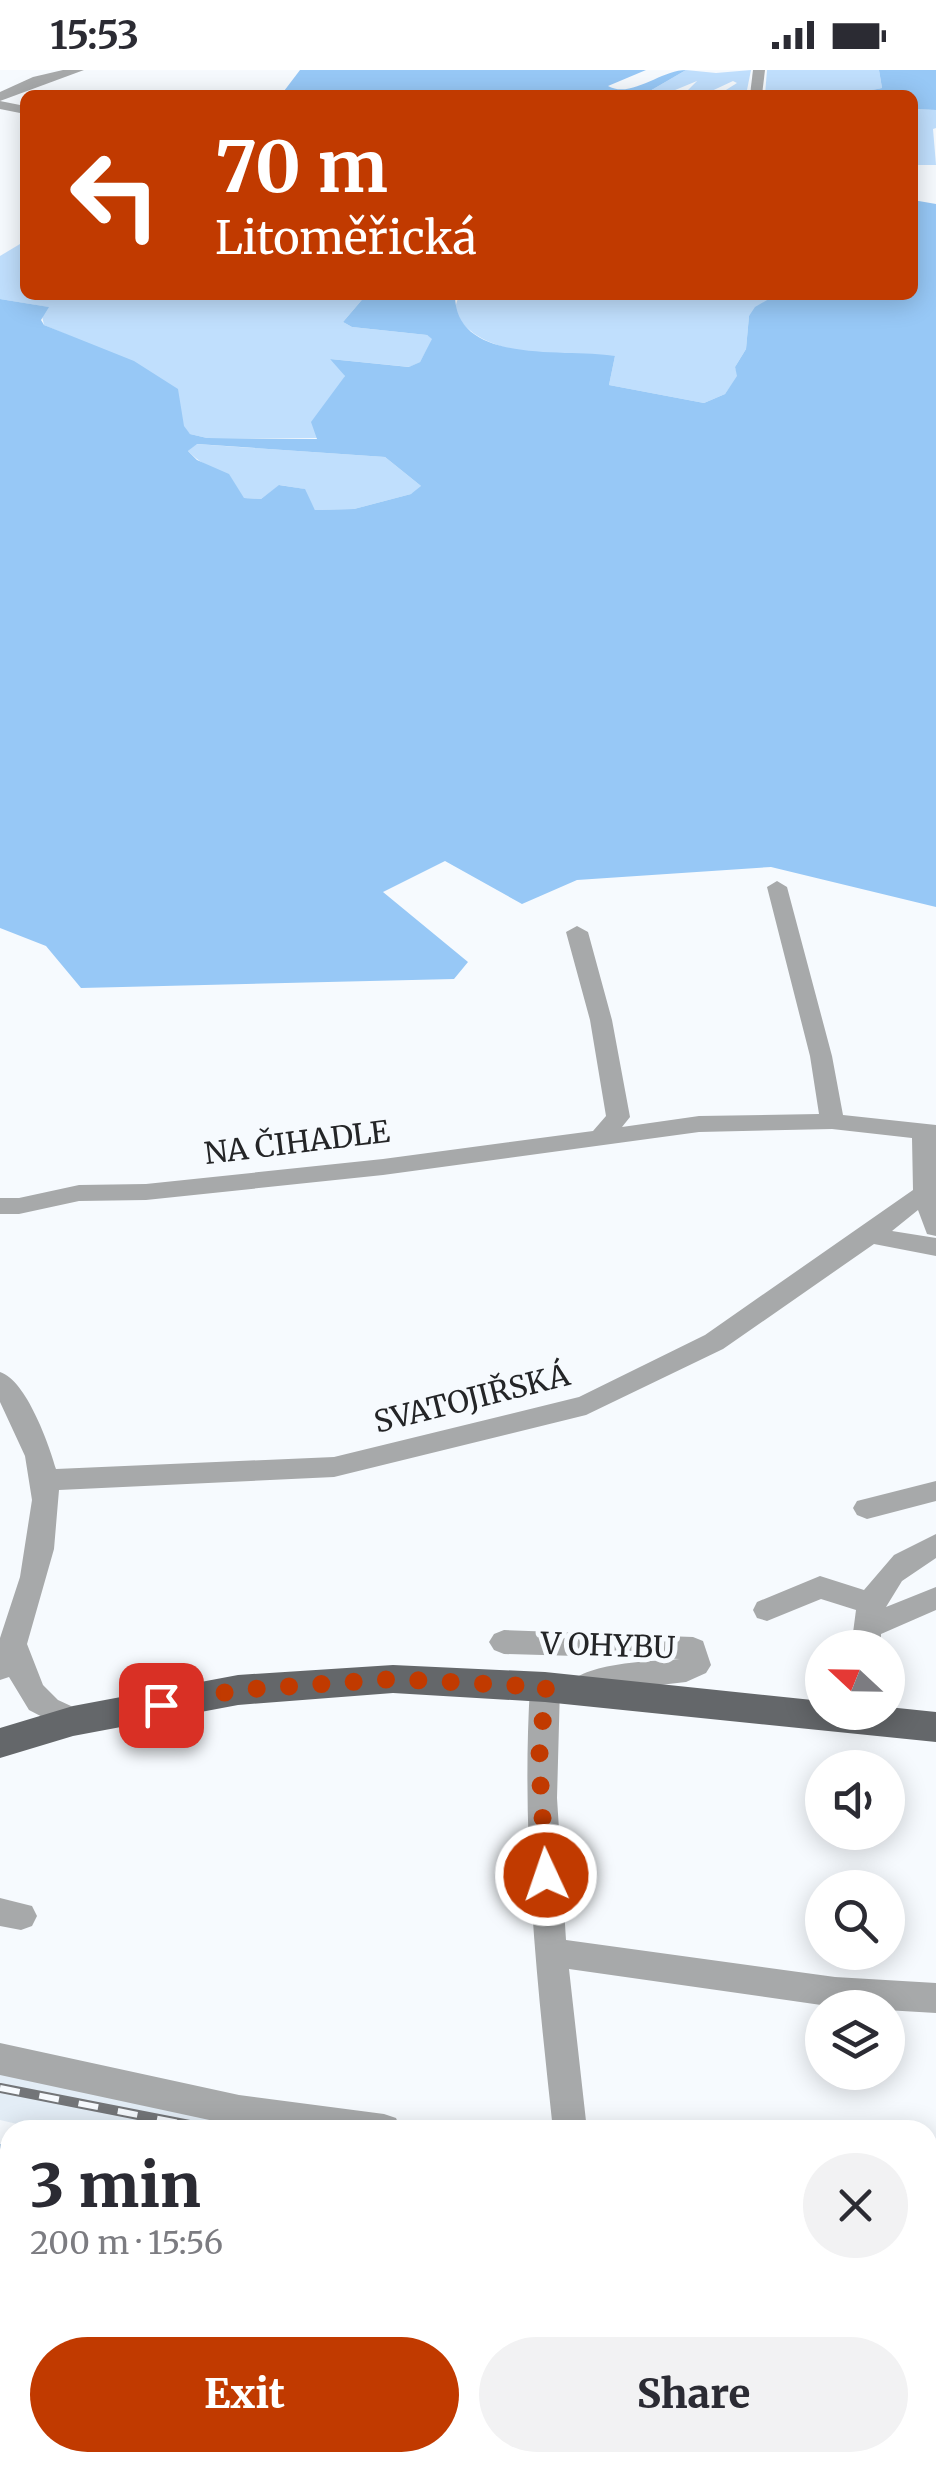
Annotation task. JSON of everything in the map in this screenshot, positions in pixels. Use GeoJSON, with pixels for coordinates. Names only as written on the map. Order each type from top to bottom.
{"type":"FeatureCollection","features":[{"type":"Feature","properties":{"kind":"main road"},"geometry":{"type":"LineString","coordinates":[[0,1743],[73,1721],[238,1690],[394,1679],[562,1689],[805,1712]]}},
{"type":"Feature","properties":{"kind":"main road"},"geometry":{"type":"LineString","coordinates":[[905,1723],[936,1727]]}},
{"type":"Feature","properties":{"kind":"street"},"geometry":{"type":"LineString","coordinates":[[0,97],[37,80],[78,70]]}},
{"type":"Feature","properties":{"kind":"street"},"geometry":{"type":"LineString","coordinates":[[777,887],[822,1056],[832,1122]]}},
{"type":"Feature","properties":{"kind":"street"},"geometry":{"type":"LineString","coordinates":[[577,932],[601,1020],[618,1116],[601,1136]]}},
{"type":"Feature","properties":{"kind":"street","name":"NA ČIHADLE"},"geometry":{"type":"LineString","coordinates":[[6,1209],[79,1193],[249,1183],[699,1124],[832,1122],[930,1132]]}},
{"type":"Feature","properties":{"kind":"street"},"geometry":{"type":"LineString","coordinates":[[930,1132],[926,1193],[936,1228]]}},
{"type":"Feature","properties":{"kind":"street","name":"SVATOJIŘSKÁ"},"geometry":{"type":"LineString","coordinates":[[45,1480],[334,1467],[586,1405],[714,1342],[926,1193]]}},
{"type":"Feature","properties":{"kind":"street"},"geometry":{"type":"LineString","coordinates":[[870,1236],[936,1247]]}},
{"type":"Feature","properties":{"kind":"street"},"geometry":{"type":"LineString","coordinates":[[0,1382],[25,1426],[45,1480],[46,1512],[26,1609],[7,1657],[46,1711],[73,1721]]}},
{"type":"Feature","properties":{"kind":"street"},"geometry":{"type":"LineString","coordinates":[[867,1508],[936,1491]]}},
{"type":"Feature","properties":{"kind":"street"},"geometry":{"type":"LineString","coordinates":[[867,1626],[885,1578],[936,1545]]}},
{"type":"Feature","properties":{"kind":"street"},"geometry":{"type":"LineString","coordinates":[[768,1610],[820,1586],[867,1626]]}},
{"type":"Feature","properties":{"kind":"street"},"geometry":{"type":"LineString","coordinates":[[867,1626],[936,1598]]}},
{"type":"Feature","properties":{"kind":"street","name":"V OHYBU"},"geometry":{"type":"LineString","coordinates":[[504,1642],[674,1646],[693,1649],[698,1657],[696,1665],[686,1670],[603,1679],[562,1689]]}},
{"type":"Feature","properties":{"kind":"street"},"geometry":{"type":"LineString","coordinates":[[562,1689],[539,1759],[550,1952],[569,2120]]}},
{"type":"Feature","properties":{"kind":"street"},"geometry":{"type":"LineString","coordinates":[[550,1952],[835,1992],[936,1998]]}},
{"type":"Feature","properties":{"kind":"street"},"geometry":{"type":"LineString","coordinates":[[0,2058],[301,2120]]}},
{"type":"Feature","properties":{"kind":"shaded area"},"geometry":{"type":"Polygon","coordinates":[[[300,70],[646,70],[608,86],[626,89],[686,70],[652,90],[285,90],[300,70]]]}},
{"type":"Feature","properties":{"kind":"shaded area"},"geometry":{"type":"Polygon","coordinates":[[[686,70],[751,70],[747,90],[726,90],[737,83],[733,81],[714,90],[688,90],[697,81],[675,90],[652,90],[686,70]]]}},
{"type":"Feature","properties":{"kind":"shaded area"},"geometry":{"type":"Polygon","coordinates":[[[767,70],[879,70],[882,88],[872,90],[765,90],[767,70]]]}},
{"type":"Feature","properties":{"kind":"shaded area"},"geometry":{"type":"Polygon","coordinates":[[[879,70],[936,70],[936,110],[918,109],[918,90],[872,90],[882,88],[879,70]]]}},
{"type":"Feature","properties":{"kind":"shaded area"},"geometry":{"type":"Polygon","coordinates":[[[918,109],[936,110],[936,165],[918,165],[918,109]]]}},
{"type":"Feature","properties":{"kind":"shaded area"},"geometry":{"type":"Polygon","coordinates":[[[918,201],[936,204],[936,907],[771,867],[577,880],[522,904],[445,861],[383,892],[468,962],[454,979],[81,988],[46,946],[0,928],[0,299],[49,307],[41,320],[44,325],[134,361],[178,389],[184,426],[190,434],[207,438],[317,439],[311,422],[345,376],[330,359],[409,367],[420,362],[432,339],[427,335],[352,327],[343,322],[362,300],[456,300],[460,318],[473,333],[493,343],[543,352],[615,356],[609,385],[704,403],[725,394],[737,376],[735,367],[746,349],[749,316],[767,300],[918,300],[918,201]],[[197,444],[188,451],[197,460],[229,474],[244,498],[261,499],[279,485],[305,489],[315,510],[354,509],[411,494],[421,486],[385,457],[197,444]]]}},
{"type":"Feature","properties":{"kind":"shaded area"},"geometry":{"type":"Polygon","coordinates":[[[20,244],[20,300],[362,300],[343,322],[352,327],[427,335],[433,339],[420,362],[410,367],[330,359],[342,368],[345,376],[318,438],[207,438],[190,434],[77,339],[44,325],[42,316],[48,307],[0,299],[0,256],[20,244]]]}},
{"type":"Feature","properties":{"kind":"shaded area"},"geometry":{"type":"Polygon","coordinates":[[[457,300],[770,300],[749,316],[746,349],[735,367],[738,376],[725,394],[704,403],[609,385],[615,356],[549,354],[504,347],[467,327],[454,311],[457,300]]]}},
{"type":"Feature","properties":{"kind":"shaded area"},"geometry":{"type":"Polygon","coordinates":[[[196,444],[385,457],[421,486],[420,491],[354,509],[315,510],[304,489],[280,485],[261,499],[243,498],[229,479],[188,451],[196,444]]]}},
{"type":"Feature","properties":{"kind":"shaded area"},"geometry":{"type":"Polygon","coordinates":[[[0,2068],[285,2120],[0,2120],[0,2068]]]}},
{"type":"Feature","properties":{"kind":"railway"},"geometry":{"type":"LineString","coordinates":[[0,2088],[164,2120]]}},
{"type":"Feature","properties":{"kind":"route"},"geometry":{"type":"LineString","coordinates":[[161,1705],[238,1690],[394,1679],[546,1687],[539,1759],[546,1875]]}}]}
